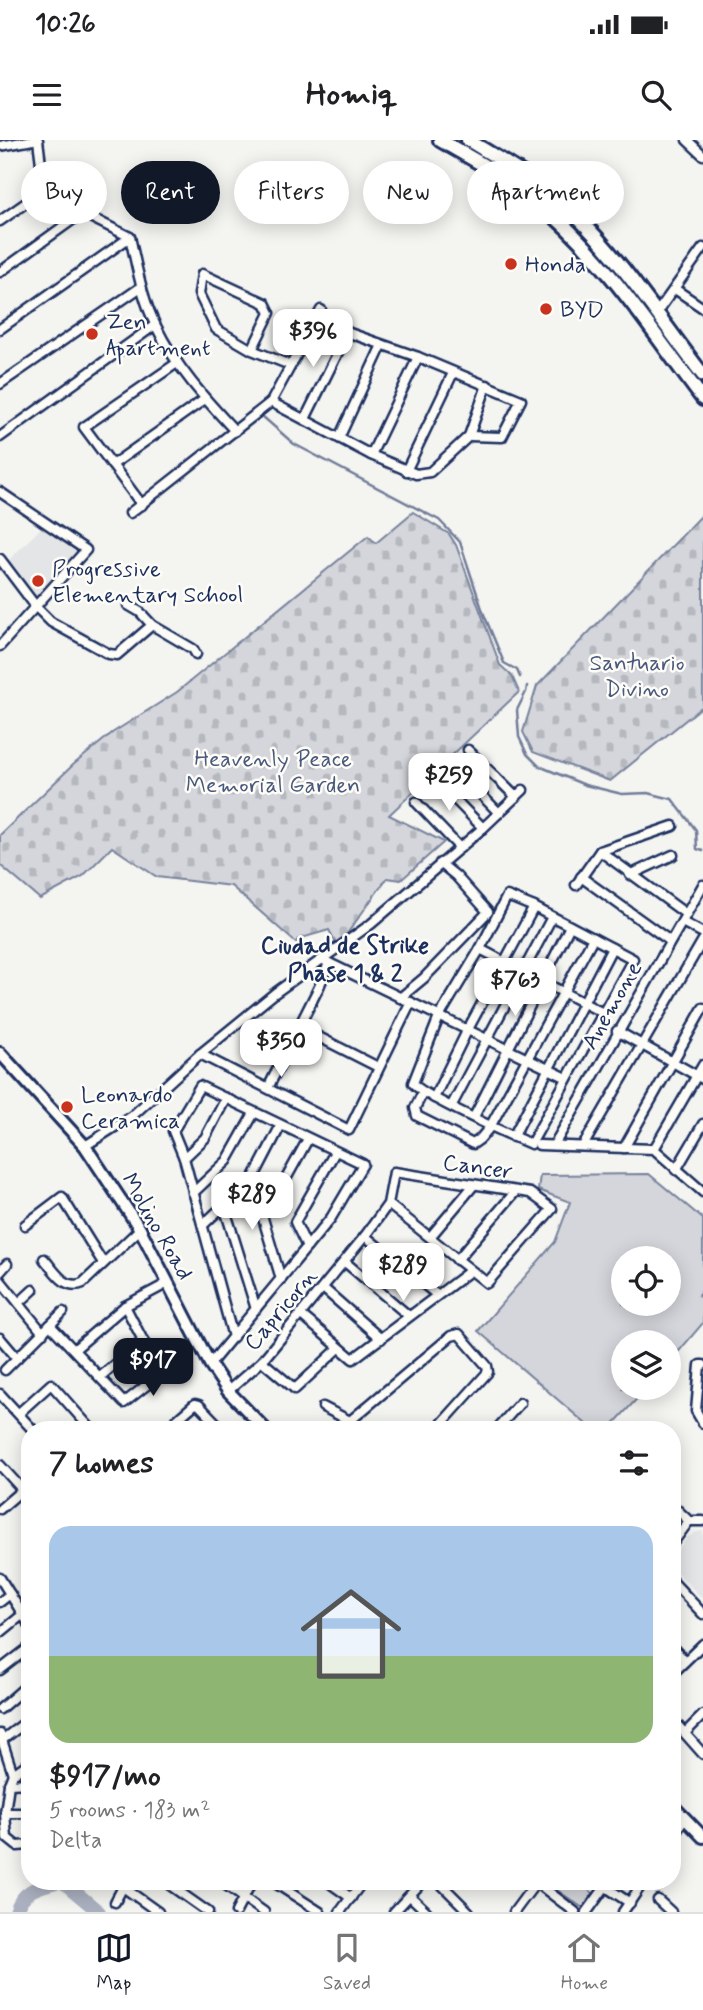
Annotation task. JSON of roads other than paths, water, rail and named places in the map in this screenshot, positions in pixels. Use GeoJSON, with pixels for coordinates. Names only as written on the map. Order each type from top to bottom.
{"type":"FeatureCollection","features":[{"type":"Feature","properties":{"kind":"main road"},"geometry":{"type":"LineString","coordinates":[[440,140],[508,181],[547,209],[575,235],[703,375]]}},
{"type":"Feature","properties":{"kind":"main road"},"geometry":{"type":"LineString","coordinates":[[468,140],[526,176],[574,214],[612,256],[703,399]]}},
{"type":"Feature","properties":{"kind":"main road","name":"Molino Road"},"geometry":{"type":"LineString","coordinates":[[0,1053],[85,1146],[140,1229],[210,1364],[253,1421]]}},
{"type":"Feature","properties":{"kind":"main road"},"geometry":{"type":"LineString","coordinates":[[681,1814],[703,1837]]}},
{"type":"Feature","properties":{"kind":"street"},"geometry":{"type":"LineString","coordinates":[[0,146],[35,140],[41,161]]}},
{"type":"Feature","properties":{"kind":"street"},"geometry":{"type":"LineString","coordinates":[[687,140],[702,160]]}},
{"type":"Feature","properties":{"kind":"street"},"geometry":{"type":"LineString","coordinates":[[0,220],[21,206]]}},
{"type":"Feature","properties":{"kind":"street"},"geometry":{"type":"LineString","coordinates":[[0,272],[67,224]]}},
{"type":"Feature","properties":{"kind":"street"},"geometry":{"type":"LineString","coordinates":[[104,224],[130,237]]}},
{"type":"Feature","properties":{"kind":"street"},"geometry":{"type":"LineString","coordinates":[[130,237],[141,287],[155,325],[177,363],[205,399],[235,430]]}},
{"type":"Feature","properties":{"kind":"street"},"geometry":{"type":"LineString","coordinates":[[0,329],[130,237]]}},
{"type":"Feature","properties":{"kind":"street"},"geometry":{"type":"LineString","coordinates":[[651,319],[676,289],[703,248]]}},
{"type":"Feature","properties":{"kind":"street"},"geometry":{"type":"LineString","coordinates":[[252,350],[270,313],[265,303],[202,274],[199,294],[216,329],[252,350],[290,365]]}},
{"type":"Feature","properties":{"kind":"street"},"geometry":{"type":"LineString","coordinates":[[0,384],[141,287]]}},
{"type":"Feature","properties":{"kind":"street"},"geometry":{"type":"LineString","coordinates":[[676,289],[703,308]]}},
{"type":"Feature","properties":{"kind":"street"},"geometry":{"type":"LineString","coordinates":[[131,513],[271,402],[321,310]]}},
{"type":"Feature","properties":{"kind":"street"},"geometry":{"type":"LineString","coordinates":[[315,321],[418,357],[521,400],[502,436],[469,436]]}},
{"type":"Feature","properties":{"kind":"street"},"geometry":{"type":"LineString","coordinates":[[0,437],[155,325]]}},
{"type":"Feature","properties":{"kind":"street"},"geometry":{"type":"LineString","coordinates":[[305,419],[348,332]]}},
{"type":"Feature","properties":{"kind":"street"},"geometry":{"type":"LineString","coordinates":[[339,438],[382,345]]}},
{"type":"Feature","properties":{"kind":"street"},"geometry":{"type":"LineString","coordinates":[[372,455],[418,357]]}},
{"type":"Feature","properties":{"kind":"street"},"geometry":{"type":"LineString","coordinates":[[142,505],[84,427],[177,363]]}},
{"type":"Feature","properties":{"kind":"street"},"geometry":{"type":"LineString","coordinates":[[405,471],[453,373]]}},
{"type":"Feature","properties":{"kind":"street"},"geometry":{"type":"LineString","coordinates":[[271,402],[372,455],[416,474],[430,472],[469,436],[487,385]]}},
{"type":"Feature","properties":{"kind":"street"},"geometry":{"type":"LineString","coordinates":[[112,465],[205,399]]}},
{"type":"Feature","properties":{"kind":"street"},"geometry":{"type":"LineString","coordinates":[[0,492],[86,550],[37,608],[2,641]]}},
{"type":"Feature","properties":{"kind":"street"},"geometry":{"type":"LineString","coordinates":[[0,559],[51,622],[109,654],[117,655],[152,625]]}},
{"type":"Feature","properties":{"kind":"street"},"geometry":{"type":"LineString","coordinates":[[128,605],[149,619],[152,625],[184,643],[197,654]]}},
{"type":"Feature","properties":{"kind":"street"},"geometry":{"type":"LineString","coordinates":[[85,1146],[132,1115],[200,1054],[275,993],[326,961],[520,794],[468,750]]}},
{"type":"Feature","properties":{"kind":"street"},"geometry":{"type":"LineString","coordinates":[[452,765],[499,813]]}},
{"type":"Feature","properties":{"kind":"street"},"geometry":{"type":"LineString","coordinates":[[435,779],[483,828]]}},
{"type":"Feature","properties":{"kind":"street"},"geometry":{"type":"LineString","coordinates":[[416,803],[460,848]]}},
{"type":"Feature","properties":{"kind":"street"},"geometry":{"type":"LineString","coordinates":[[670,941],[579,881],[600,851],[673,826]]}},
{"type":"Feature","properties":{"kind":"street"},"geometry":{"type":"LineString","coordinates":[[600,851],[703,933]]}},
{"type":"Feature","properties":{"kind":"street"},"geometry":{"type":"LineString","coordinates":[[630,875],[673,855]]}},
{"type":"Feature","properties":{"kind":"street"},"geometry":{"type":"LineString","coordinates":[[400,998],[424,978],[488,912],[456,876],[440,863]]}},
{"type":"Feature","properties":{"kind":"street","name":"Anemone"},"geometry":{"type":"LineString","coordinates":[[554,1145],[703,885]]}},
{"type":"Feature","properties":{"kind":"street"},"geometry":{"type":"LineString","coordinates":[[508,896],[534,907],[633,959],[531,1144],[490,1127],[423,1092],[413,1083],[439,1017],[508,896]]}},
{"type":"Feature","properties":{"kind":"street"},"geometry":{"type":"LineString","coordinates":[[434,1097],[534,907]]}},
{"type":"Feature","properties":{"kind":"street"},"geometry":{"type":"LineString","coordinates":[[452,1105],[552,917]]}},
{"type":"Feature","properties":{"kind":"street"},"geometry":{"type":"LineString","coordinates":[[474,1117],[570,926]]}},
{"type":"Feature","properties":{"kind":"street"},"geometry":{"type":"LineString","coordinates":[[423,1092],[415,1112],[417,1115],[472,1144],[490,1127],[593,938]]}},
{"type":"Feature","properties":{"kind":"street"},"geometry":{"type":"LineString","coordinates":[[583,1146],[703,940]]}},
{"type":"Feature","properties":{"kind":"street"},"geometry":{"type":"LineString","coordinates":[[513,1137],[612,948]]}},
{"type":"Feature","properties":{"kind":"street"},"geometry":{"type":"LineString","coordinates":[[480,949],[603,1013]]}},
{"type":"Feature","properties":{"kind":"street"},"geometry":{"type":"LineString","coordinates":[[326,961],[567,1078]]}},
{"type":"Feature","properties":{"kind":"street"},"geometry":{"type":"LineString","coordinates":[[268,1088],[319,986],[326,961]]}},
{"type":"Feature","properties":{"kind":"street"},"geometry":{"type":"LineString","coordinates":[[200,1054],[349,1129],[411,1003]]}},
{"type":"Feature","properties":{"kind":"street"},"geometry":{"type":"LineString","coordinates":[[624,1148],[703,1008]]}},
{"type":"Feature","properties":{"kind":"street"},"geometry":{"type":"LineString","coordinates":[[299,1027],[378,1067]]}},
{"type":"Feature","properties":{"kind":"street"},"geometry":{"type":"LineString","coordinates":[[617,1031],[700,1077]]}},
{"type":"Feature","properties":{"kind":"street"},"geometry":{"type":"LineString","coordinates":[[654,1149],[700,1077],[703,1065]]}},
{"type":"Feature","properties":{"kind":"street"},"geometry":{"type":"LineString","coordinates":[[210,1364],[233,1337],[331,1218],[363,1164],[200,1086],[173,1131],[184,1158],[233,1337]]}},
{"type":"Feature","properties":{"kind":"street"},"geometry":{"type":"LineString","coordinates":[[184,1158],[205,1138],[226,1098]]}},
{"type":"Feature","properties":{"kind":"street"},"geometry":{"type":"LineString","coordinates":[[193,1193],[227,1161],[254,1113]]}},
{"type":"Feature","properties":{"kind":"street"},"geometry":{"type":"LineString","coordinates":[[676,1170],[703,1124]]}},
{"type":"Feature","properties":{"kind":"street"},"geometry":{"type":"LineString","coordinates":[[203,1225],[254,1177],[281,1125]]}},
{"type":"Feature","properties":{"kind":"street"},"geometry":{"type":"LineString","coordinates":[[262,1215],[272,1204],[308,1139]]}},
{"type":"Feature","properties":{"kind":"street"},"geometry":{"type":"LineString","coordinates":[[539,1145],[654,1149],[700,1190],[703,1177]]}},
{"type":"Feature","properties":{"kind":"street"},"geometry":{"type":"LineString","coordinates":[[307,1247],[295,1222],[335,1152]]}},
{"type":"Feature","properties":{"kind":"street","name":"Cancer"},"geometry":{"type":"LineString","coordinates":[[394,1172],[530,1193],[552,1209],[487,1283],[470,1271]]}},
{"type":"Feature","properties":{"kind":"street","name":"Capricorn"},"geometry":{"type":"LineString","coordinates":[[228,1391],[262,1361],[365,1236],[388,1204],[394,1172]]}},
{"type":"Feature","properties":{"kind":"street"},"geometry":{"type":"LineString","coordinates":[[254,1177],[281,1279]]}},
{"type":"Feature","properties":{"kind":"street"},"geometry":{"type":"LineString","coordinates":[[431,1236],[473,1186]]}},
{"type":"Feature","properties":{"kind":"street"},"geometry":{"type":"LineString","coordinates":[[457,1259],[516,1191]]}},
{"type":"Feature","properties":{"kind":"street"},"geometry":{"type":"LineString","coordinates":[[24,1225],[62,1197],[103,1263]]}},
{"type":"Feature","properties":{"kind":"street"},"geometry":{"type":"LineString","coordinates":[[300,1314],[353,1359],[470,1271],[431,1236],[388,1204]]}},
{"type":"Feature","properties":{"kind":"street"},"geometry":{"type":"LineString","coordinates":[[224,1206],[256,1309]]}},
{"type":"Feature","properties":{"kind":"street"},"geometry":{"type":"LineString","coordinates":[[44,1259],[67,1285],[75,1287],[83,1283],[140,1229]]}},
{"type":"Feature","properties":{"kind":"street"},"geometry":{"type":"LineString","coordinates":[[365,1236],[437,1295]]}},
{"type":"Feature","properties":{"kind":"street"},"geometry":{"type":"LineString","coordinates":[[345,1262],[409,1316]]}},
{"type":"Feature","properties":{"kind":"street"},"geometry":{"type":"LineString","coordinates":[[0,1272],[7,1264]]}},
{"type":"Feature","properties":{"kind":"street"},"geometry":{"type":"LineString","coordinates":[[0,1280],[43,1333]]}},
{"type":"Feature","properties":{"kind":"street"},"geometry":{"type":"LineString","coordinates":[[75,1349],[125,1306],[168,1283]]}},
{"type":"Feature","properties":{"kind":"street"},"geometry":{"type":"LineString","coordinates":[[323,1288],[381,1339]]}},
{"type":"Feature","properties":{"kind":"street"},"geometry":{"type":"LineString","coordinates":[[19,1303],[33,1290]]}},
{"type":"Feature","properties":{"kind":"street"},"geometry":{"type":"LineString","coordinates":[[50,1325],[124,1403],[148,1384],[159,1371],[125,1306]]}},
{"type":"Feature","properties":{"kind":"street"},"geometry":{"type":"LineString","coordinates":[[5,1370],[63,1312]]}},
{"type":"Feature","properties":{"kind":"street"},"geometry":{"type":"LineString","coordinates":[[357,1421],[443,1343],[459,1334],[487,1366],[488,1372],[444,1421]]}},
{"type":"Feature","properties":{"kind":"street"},"geometry":{"type":"LineString","coordinates":[[0,1338],[17,1358]]}},
{"type":"Feature","properties":{"kind":"street"},"geometry":{"type":"LineString","coordinates":[[100,1377],[143,1340]]}},
{"type":"Feature","properties":{"kind":"street"},"geometry":{"type":"LineString","coordinates":[[262,1361],[295,1390],[339,1348]]}},
{"type":"Feature","properties":{"kind":"street"},"geometry":{"type":"LineString","coordinates":[[703,1365],[700,1365],[696,1411],[703,1423]]}},
{"type":"Feature","properties":{"kind":"street"},"geometry":{"type":"LineString","coordinates":[[19,1413],[51,1384],[84,1421]]}},
{"type":"Feature","properties":{"kind":"street"},"geometry":{"type":"LineString","coordinates":[[0,1394],[26,1421]]}},
{"type":"Feature","properties":{"kind":"street"},"geometry":{"type":"LineString","coordinates":[[175,1421],[195,1404],[214,1421]]}},
{"type":"Feature","properties":{"kind":"street"},"geometry":{"type":"LineString","coordinates":[[504,1421],[520,1404]]}},
{"type":"Feature","properties":{"kind":"street"},"geometry":{"type":"LineString","coordinates":[[323,1407],[344,1421]]}},
{"type":"Feature","properties":{"kind":"street"},"geometry":{"type":"LineString","coordinates":[[0,1465],[21,1489]]}},
{"type":"Feature","properties":{"kind":"street"},"geometry":{"type":"LineString","coordinates":[[0,1509],[21,1491]]}},
{"type":"Feature","properties":{"kind":"street"},"geometry":{"type":"LineString","coordinates":[[681,1513],[689,1521],[703,1521]]}},
{"type":"Feature","properties":{"kind":"street"},"geometry":{"type":"LineString","coordinates":[[681,1532],[689,1521]]}},
{"type":"Feature","properties":{"kind":"street"},"geometry":{"type":"LineString","coordinates":[[0,1578],[21,1613]]}},
{"type":"Feature","properties":{"kind":"street"},"geometry":{"type":"LineString","coordinates":[[681,1591],[703,1614]]}},
{"type":"Feature","properties":{"kind":"street"},"geometry":{"type":"LineString","coordinates":[[0,1602],[10,1594]]}},
{"type":"Feature","properties":{"kind":"street"},"geometry":{"type":"LineString","coordinates":[[0,1633],[21,1616]]}},
{"type":"Feature","properties":{"kind":"street"},"geometry":{"type":"LineString","coordinates":[[681,1665],[703,1644]]}},
{"type":"Feature","properties":{"kind":"street"},"geometry":{"type":"LineString","coordinates":[[0,1670],[21,1654]]}},
{"type":"Feature","properties":{"kind":"street"},"geometry":{"type":"LineString","coordinates":[[681,1657],[685,1661]]}},
{"type":"Feature","properties":{"kind":"street"},"geometry":{"type":"LineString","coordinates":[[0,1709],[21,1692]]}},
{"type":"Feature","properties":{"kind":"street"},"geometry":{"type":"LineString","coordinates":[[685,1733],[703,1715]]}},
{"type":"Feature","properties":{"kind":"street"},"geometry":{"type":"LineString","coordinates":[[13,1774],[1,1737],[21,1725]]}},
{"type":"Feature","properties":{"kind":"street"},"geometry":{"type":"LineString","coordinates":[[681,1728],[703,1754]]}},
{"type":"Feature","properties":{"kind":"street"},"geometry":{"type":"LineString","coordinates":[[21,1768],[13,1774],[9,1784],[5,1814],[7,1838],[17,1846],[21,1846]]}},
{"type":"Feature","properties":{"kind":"street"},"geometry":{"type":"LineString","coordinates":[[9,1784],[21,1783]]}},
{"type":"Feature","properties":{"kind":"street"},"geometry":{"type":"LineString","coordinates":[[5,1814],[21,1813]]}},
{"type":"Feature","properties":{"kind":"street"},"geometry":{"type":"LineString","coordinates":[[681,1824],[685,1818]]}},
{"type":"Feature","properties":{"kind":"street"},"geometry":{"type":"LineString","coordinates":[[115,1902],[121,1890]]}},
{"type":"Feature","properties":{"kind":"street"},"geometry":{"type":"LineString","coordinates":[[131,1890],[158,1912]]}},
{"type":"Feature","properties":{"kind":"street"},"geometry":{"type":"LineString","coordinates":[[177,1890],[208,1912]]}},
{"type":"Feature","properties":{"kind":"street"},"geometry":{"type":"LineString","coordinates":[[232,1890],[264,1912]]}},
{"type":"Feature","properties":{"kind":"street"},"geometry":{"type":"LineString","coordinates":[[236,1912],[247,1890]]}},
{"type":"Feature","properties":{"kind":"street"},"geometry":{"type":"LineString","coordinates":[[286,1890],[320,1912]]}},
{"type":"Feature","properties":{"kind":"street"},"geometry":{"type":"LineString","coordinates":[[340,1890],[351,1898]]}},
{"type":"Feature","properties":{"kind":"street"},"geometry":{"type":"LineString","coordinates":[[340,1912],[357,1890]]}},
{"type":"Feature","properties":{"kind":"street"},"geometry":{"type":"LineString","coordinates":[[394,1912],[415,1890]]}},
{"type":"Feature","properties":{"kind":"street"},"geometry":{"type":"LineString","coordinates":[[447,1890],[469,1912]]}},
{"type":"Feature","properties":{"kind":"street"},"geometry":{"type":"LineString","coordinates":[[516,1911],[530,1890]]}},
{"type":"Feature","properties":{"kind":"street"},"geometry":{"type":"LineString","coordinates":[[547,1890],[576,1912]]}},
{"type":"Feature","properties":{"kind":"street"},"geometry":{"type":"LineString","coordinates":[[587,1912],[603,1890]]}},
{"type":"Feature","properties":{"kind":"street"},"geometry":{"type":"LineString","coordinates":[[610,1890],[630,1903]]}},
{"type":"Feature","properties":{"kind":"street"},"geometry":{"type":"LineString","coordinates":[[623,1912],[638,1890]]}},
{"type":"Feature","properties":{"kind":"street"},"geometry":{"type":"LineString","coordinates":[[410,1896],[427,1912]]}},
{"type":"Feature","properties":{"kind":"street"},"geometry":{"type":"LineString","coordinates":[[658,1900],[671,1912]]}},
{"type":"Feature","properties":{"kind":"waterway"},"geometry":{"type":"LineString","coordinates":[[262,416],[294,444],[439,520],[460,542],[483,612],[504,663],[517,670],[520,677]]}},
{"type":"Feature","properties":{"kind":"waterway"},"geometry":{"type":"LineString","coordinates":[[527,686],[517,710],[519,737],[527,754],[539,766],[585,785],[622,794],[648,793],[672,799],[696,830],[697,849],[703,851]]}},
{"type":"Feature","properties":{"kind":"waterway"},"geometry":{"type":"LineString","coordinates":[[16,1912],[22,1898],[33,1890]]}},
{"type":"Feature","properties":{"kind":"waterway"},"geometry":{"type":"LineString","coordinates":[[73,1890],[99,1912]]}},
{"type":"Feature","properties":{"kind":"place","name":"Honda"},"geometry":{"type":"Point","coordinates":[511,264]}},
{"type":"Feature","properties":{"kind":"place","name":"BYD"},"geometry":{"type":"Point","coordinates":[546,309]}},
{"type":"Feature","properties":{"kind":"place","name":"Zen Apartment"},"geometry":{"type":"Point","coordinates":[92,334]}},
{"type":"Feature","properties":{"kind":"place","name":"Progressive Elementary School"},"geometry":{"type":"Point","coordinates":[38,581]}},
{"type":"Feature","properties":{"kind":"place","name":"Leonardo Ceramica"},"geometry":{"type":"Point","coordinates":[67,1107]}},
{"type":"Feature","properties":{"kind":"district","name":"Ciudad de Strike Phase 1 & 2"},"geometry":{"type":"Point","coordinates":[345,959]}},
{"type":"Feature","properties":{"kind":"park label","name":"Santuario Divino"},"geometry":{"type":"Point","coordinates":[637,675]}},
{"type":"Feature","properties":{"kind":"park label","name":"Heavenly Peace Memorial Garden"},"geometry":{"type":"Point","coordinates":[273,771]}}]}
